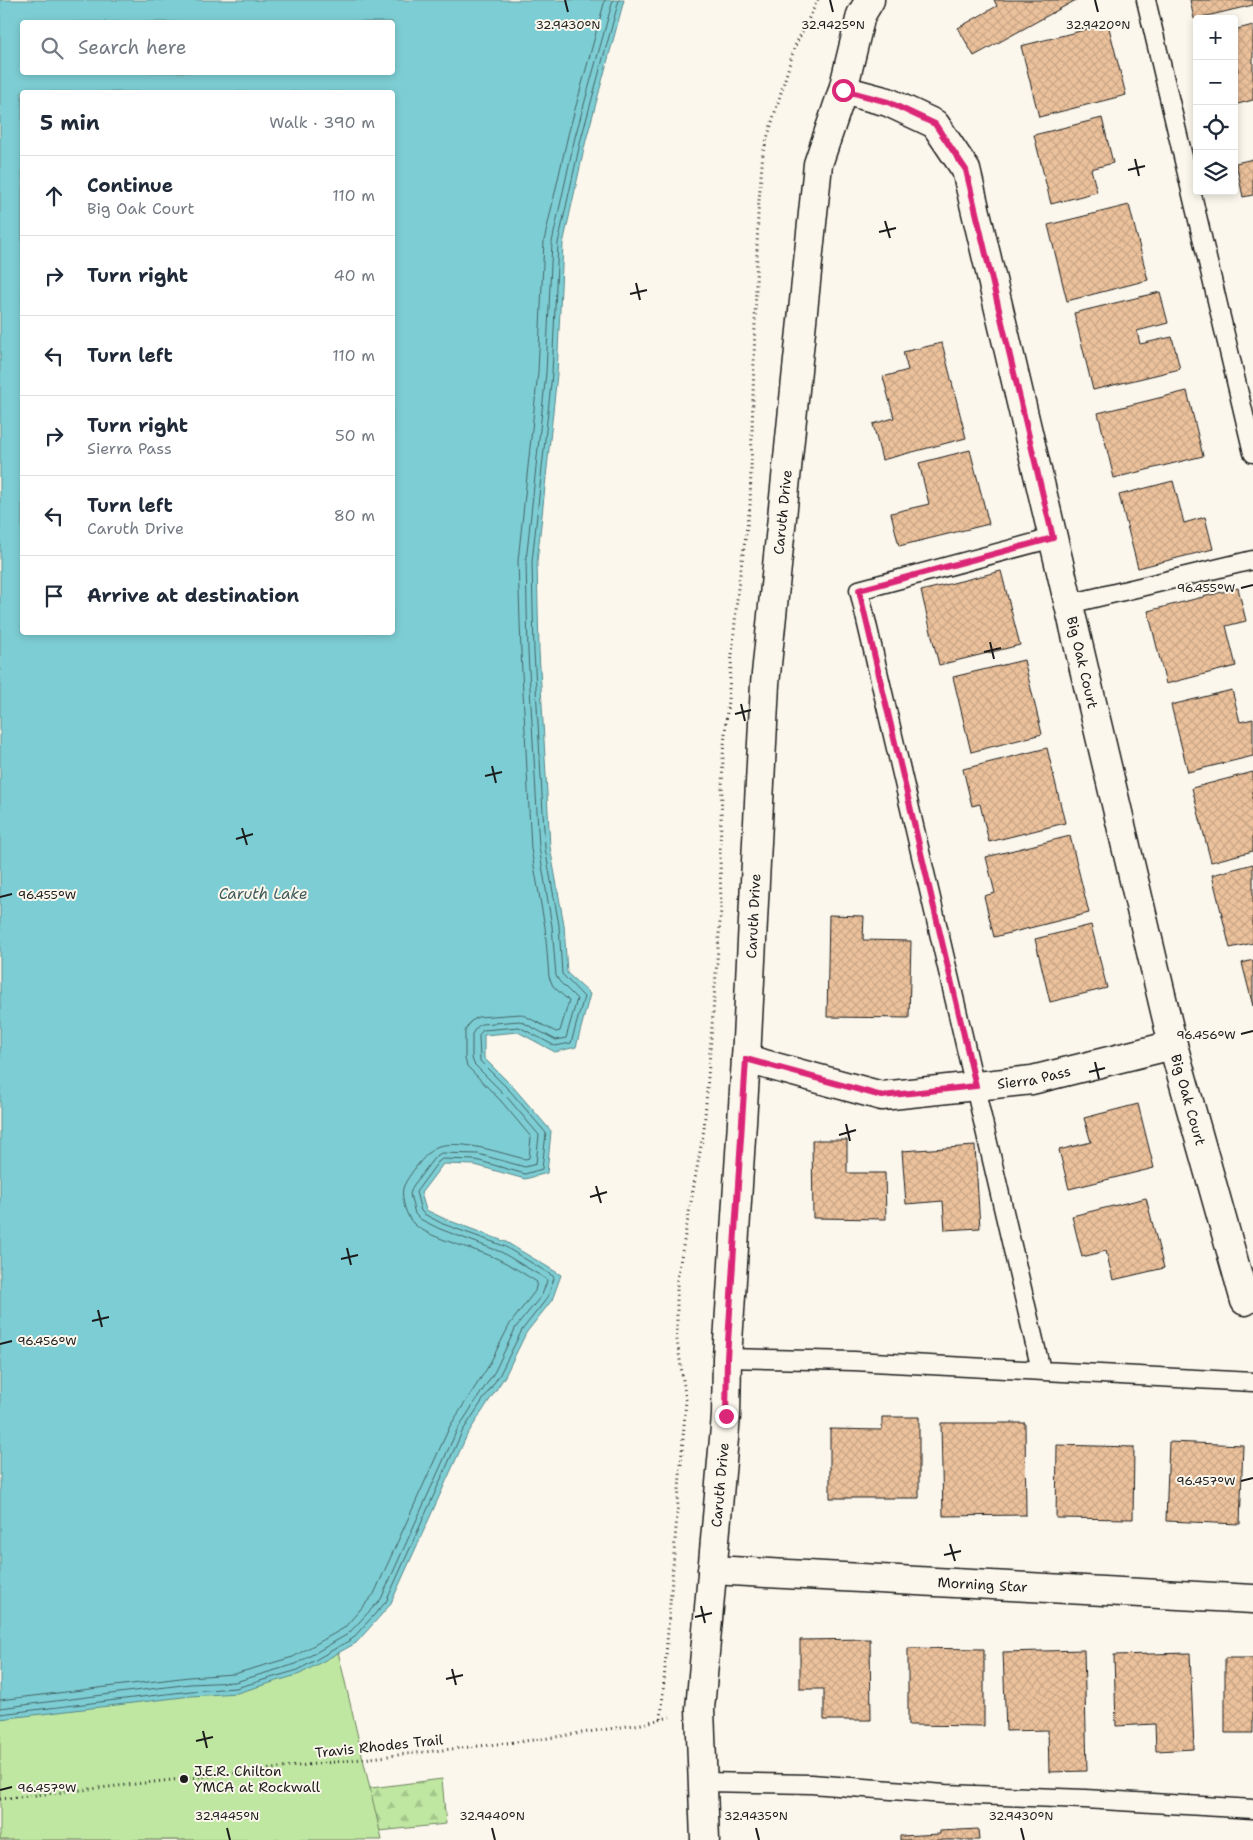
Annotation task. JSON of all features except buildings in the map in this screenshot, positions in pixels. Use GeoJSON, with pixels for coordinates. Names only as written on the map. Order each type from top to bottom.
{"type":"FeatureCollection","features":[{"type":"Feature","properties":{"kind":"street","name":"Caruth Drive"},"geometry":{"type":"LineString","coordinates":[[706,1840],[700,1710],[726,1416],[727,1358],[746,1059],[765,684],[818,164],[843,90],[861,15],[870,0]]}},
{"type":"Feature","properties":{"kind":"street","name":"Big Oak Court"},"geometry":{"type":"LineString","coordinates":[[843,90],[888,102],[935,124],[966,170],[1173,1045],[1245,1301]]}},
{"type":"Feature","properties":{"kind":"street","name":"Sierra Pass"},"geometry":{"type":"LineString","coordinates":[[746,1059],[882,1096],[1032,1080],[1173,1045]]}},
{"type":"Feature","properties":{"kind":"street","name":"Morning Star"},"geometry":{"type":"LineString","coordinates":[[712,1570],[1253,1599]]}},
{"type":"Feature","properties":{"kind":"lane"},"geometry":{"type":"LineString","coordinates":[[1146,0],[1253,453]]}},
{"type":"Feature","properties":{"kind":"lane"},"geometry":{"type":"LineString","coordinates":[[1041,1370],[859,590],[1053,538]]}},
{"type":"Feature","properties":{"kind":"lane"},"geometry":{"type":"LineString","coordinates":[[1069,604],[1253,560]]}},
{"type":"Feature","properties":{"kind":"lane"},"geometry":{"type":"LineString","coordinates":[[727,1358],[854,1361],[1253,1382]]}},
{"type":"Feature","properties":{"kind":"lane"},"geometry":{"type":"LineString","coordinates":[[704,1782],[811,1784],[945,1794],[1085,1799],[1253,1809]]}},
{"type":"Feature","properties":{"kind":"path"},"geometry":{"type":"LineString","coordinates":[[662,1719],[686,1400],[677,1340],[677,1280],[704,1129],[720,909],[723,756],[738,588],[750,506],[758,213],[763,152],[796,46],[818,0]]}},
{"type":"Feature","properties":{"kind":"path","name":"Travis Rhodes Trail"},"geometry":{"type":"LineString","coordinates":[[0,1799],[542,1739],[641,1724],[700,1710]]}},
{"type":"Feature","properties":{"kind":"green space","name":"J.E.R. Chilton YMCA at Rockwall"},"geometry":{"type":"Polygon","coordinates":[[[286,1609],[332,1626],[382,1840],[0,1840],[0,1717],[260,1686],[286,1609]]]}},
{"type":"Feature","properties":{"kind":"green space"},"geometry":{"type":"Polygon","coordinates":[[[442,1779],[446,1824],[294,1840],[0,1840],[0,1835],[442,1779]]]}},
{"type":"Feature","properties":{"kind":"water","name":"Caruth Lake"},"geometry":{"type":"Polygon","coordinates":[[[0,0],[624,0],[586,140],[563,244],[557,374],[537,562],[539,651],[550,847],[564,925],[567,973],[590,994],[576,1047],[555,1052],[518,1032],[484,1035],[484,1058],[514,1088],[551,1131],[547,1173],[525,1179],[475,1165],[443,1164],[421,1193],[426,1210],[506,1242],[561,1275],[552,1300],[526,1333],[505,1376],[467,1435],[390,1605],[356,1643],[300,1674],[237,1693],[191,1696],[0,1719],[0,0]]]}},
{"type":"Feature","properties":{"kind":"place","name":"J.E.R. Chilton YMCA at Rockwall"},"geometry":{"type":"Point","coordinates":[184,1779]}},
{"type":"Feature","properties":{"kind":"route"},"geometry":{"type":"LineString","coordinates":[[726,1416],[727,1358],[746,1059],[882,1096],[976,1086],[859,590],[1053,538],[966,170],[935,124],[888,102],[843,90]]}}]}
